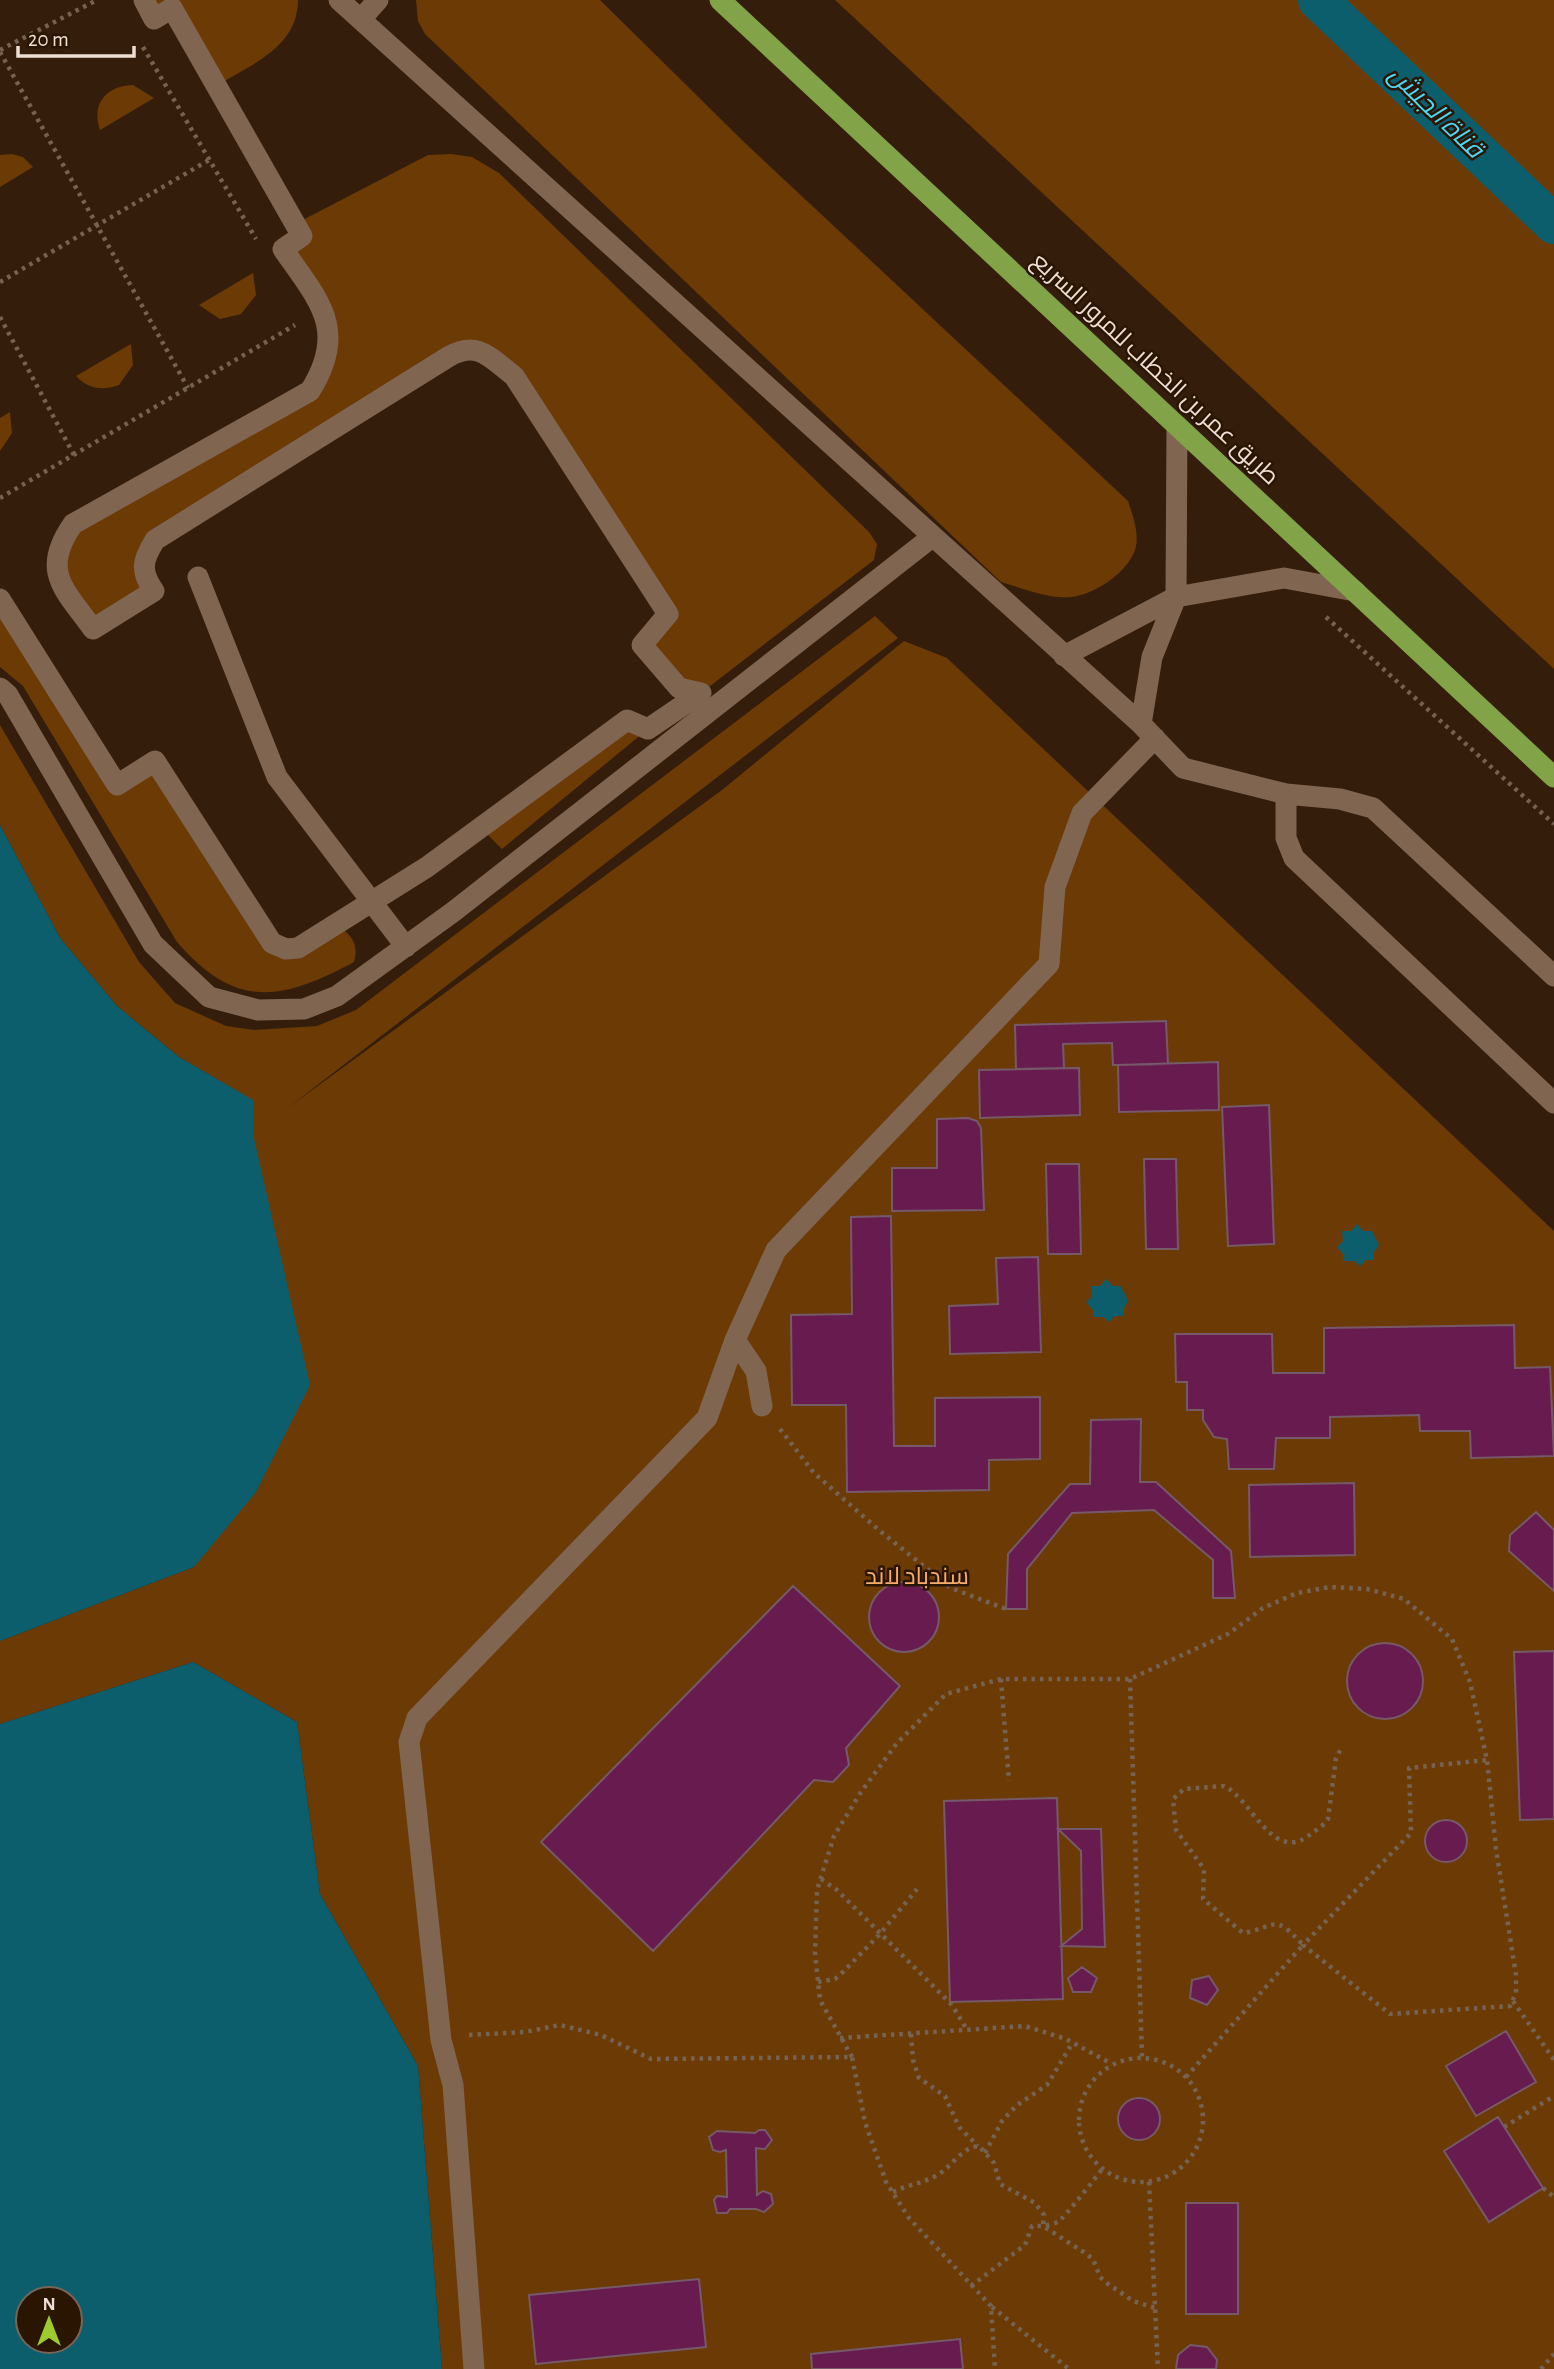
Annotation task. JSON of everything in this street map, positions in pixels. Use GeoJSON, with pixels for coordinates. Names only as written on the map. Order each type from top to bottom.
{"type":"FeatureCollection","features":[{"type":"Feature","properties":{"kind":"highway","name":"طريق عمر بن الخطاب للمرور السريع"},"geometry":{"type":"LineString","coordinates":[[720,0],[1554,777]]}},
{"type":"Feature","properties":{"kind":"street"},"geometry":{"type":"LineString","coordinates":[[0,599],[117,785],[155,761],[272,943],[286,949],[298,948],[426,867],[627,720],[648,729],[701,693],[679,688],[642,645],[668,614],[514,376],[477,349],[462,349],[448,357],[155,540],[143,561],[143,575],[154,591],[93,629],[62,587],[56,563],[59,544],[73,524],[310,391],[319,376],[329,334],[324,310],[283,249],[302,236],[172,8],[154,19],[144,0]]}},
{"type":"Feature","properties":{"kind":"street"},"geometry":{"type":"LineString","coordinates":[[339,0],[1148,731],[1183,768],[1286,793],[1340,799],[1373,808],[1554,976]]}},
{"type":"Feature","properties":{"kind":"street"},"geometry":{"type":"LineString","coordinates":[[361,19],[378,0]]}},
{"type":"Feature","properties":{"kind":"street"},"geometry":{"type":"LineString","coordinates":[[474,2369],[453,2085],[441,2040],[409,1742],[417,1718],[707,1418],[735,1340],[776,1250],[1049,964],[1055,887],[1082,813],[1148,731],[1152,657],[1176,597],[1177,426]]}},
{"type":"Feature","properties":{"kind":"street"},"geometry":{"type":"LineString","coordinates":[[0,688],[8,695],[153,944],[209,997],[258,1010],[304,1009],[337,996],[405,947],[932,537]]}},
{"type":"Feature","properties":{"kind":"street"},"geometry":{"type":"LineString","coordinates":[[198,577],[277,777],[405,947]]}},
{"type":"Feature","properties":{"kind":"street"},"geometry":{"type":"LineString","coordinates":[[1064,656],[1176,597],[1284,579],[1355,591]]}},
{"type":"Feature","properties":{"kind":"street"},"geometry":{"type":"LineString","coordinates":[[1286,793],[1286,838],[1294,858],[1554,1104]]}},
{"type":"Feature","properties":{"kind":"street"},"geometry":{"type":"LineString","coordinates":[[735,1340],[756,1370],[762,1406]]}},
{"type":"Feature","properties":{"kind":"path"},"geometry":{"type":"LineString","coordinates":[[97,0],[0,51],[188,388]]}},
{"type":"Feature","properties":{"kind":"path"},"geometry":{"type":"LineString","coordinates":[[142,46],[263,251]]}},
{"type":"Feature","properties":{"kind":"path"},"geometry":{"type":"LineString","coordinates":[[0,282],[209,160]]}},
{"type":"Feature","properties":{"kind":"path"},"geometry":{"type":"LineString","coordinates":[[0,317],[74,455]]}},
{"type":"Feature","properties":{"kind":"path"},"geometry":{"type":"LineString","coordinates":[[0,498],[303,320]]}},
{"type":"Feature","properties":{"kind":"path"},"geometry":{"type":"LineString","coordinates":[[1324,615],[1554,824]]}},
{"type":"Feature","properties":{"kind":"path"},"geometry":{"type":"LineString","coordinates":[[762,1406],[814,1473],[880,1531],[951,1588],[1006,1609]]}},
{"type":"Feature","properties":{"kind":"path"},"geometry":{"type":"LineString","coordinates":[[1069,2369],[991,2306],[971,2286],[909,2218],[886,2182],[865,2122],[852,2057],[820,2000],[815,1953],[817,1890],[834,1836],[897,1743],[946,1694],[1001,1679],[1130,1679],[1228,1634],[1263,1608],[1297,1593],[1331,1587],[1367,1589],[1404,1599],[1452,1639],[1470,1682],[1487,1760],[1496,1849],[1516,1975],[1510,2006],[1390,2014],[1279,1924],[1269,1923],[1243,1933],[1203,1899],[1204,1868],[1176,1830],[1173,1799],[1184,1789],[1224,1786],[1273,1835],[1300,1841],[1328,1819],[1336,1758],[1341,1749]]}},
{"type":"Feature","properties":{"kind":"path"},"geometry":{"type":"LineString","coordinates":[[1001,1679],[1009,1781]]}},
{"type":"Feature","properties":{"kind":"path"},"geometry":{"type":"LineString","coordinates":[[1130,1679],[1142,2057]]}},
{"type":"Feature","properties":{"kind":"path"},"geometry":{"type":"LineString","coordinates":[[1186,2077],[1303,1945],[1411,1833],[1409,1768],[1487,1760]]}},
{"type":"Feature","properties":{"kind":"path"},"geometry":{"type":"LineString","coordinates":[[821,1880],[836,1890],[952,2005],[967,2030]]}},
{"type":"Feature","properties":{"kind":"path"},"geometry":{"type":"LineString","coordinates":[[818,1982],[835,1979],[879,1935],[917,1889]]}},
{"type":"Feature","properties":{"kind":"path"},"geometry":{"type":"LineString","coordinates":[[1513,2000],[1554,2060]]}},
{"type":"Feature","properties":{"kind":"path"},"geometry":{"type":"LineString","coordinates":[[441,2040],[560,2025],[601,2035],[651,2059],[852,2057]]}},
{"type":"Feature","properties":{"kind":"path"},"geometry":{"type":"LineString","coordinates":[[840,2038],[1024,2026],[1073,2042],[1112,2064]]}},
{"type":"Feature","properties":{"kind":"path"},"geometry":{"type":"LineString","coordinates":[[911,2034],[913,2060],[919,2078],[945,2096],[959,2127],[994,2162],[1000,2184],[1035,2203],[1044,2215],[1043,2226]]}},
{"type":"Feature","properties":{"kind":"path"},"geometry":{"type":"LineString","coordinates":[[985,2153],[1002,2121],[1017,2105],[1047,2085],[1073,2042]]}},
{"type":"Feature","properties":{"kind":"path"},"geometry":{"type":"LineString","coordinates":[[1142,2057],[1166,2063],[1186,2077],[1199,2096],[1203,2118],[1200,2141],[1189,2161],[1171,2175],[1149,2182],[1124,2180],[1102,2169],[1085,2150],[1078,2126],[1080,2102],[1093,2080],[1112,2064],[1142,2057]]}},
{"type":"Feature","properties":{"kind":"path"},"geometry":{"type":"LineString","coordinates":[[1504,2127],[1554,2096]]}},
{"type":"Feature","properties":{"kind":"path"},"geometry":{"type":"LineString","coordinates":[[892,2192],[942,2173],[969,2147],[979,2147]]}},
{"type":"Feature","properties":{"kind":"path"},"geometry":{"type":"LineString","coordinates":[[971,2286],[1024,2245],[1031,2226],[1043,2226],[1059,2221],[1078,2195],[1095,2182],[1102,2169]]}},
{"type":"Feature","properties":{"kind":"path"},"geometry":{"type":"LineString","coordinates":[[1149,2182],[1158,2369]]}},
{"type":"Feature","properties":{"kind":"path"},"geometry":{"type":"LineString","coordinates":[[1543,2188],[1554,2197]]}},
{"type":"Feature","properties":{"kind":"path"},"geometry":{"type":"LineString","coordinates":[[1043,2226],[1093,2259],[1100,2277],[1108,2284],[1133,2301],[1155,2308]]}},
{"type":"Feature","properties":{"kind":"path"},"geometry":{"type":"LineString","coordinates":[[991,2306],[995,2369]]}},
{"type":"Feature","properties":{"kind":"path"},"geometry":{"type":"LineString","coordinates":[[1541,2369],[1554,2354]]}},
{"type":"Feature","properties":{"kind":"green space"},"geometry":{"type":"Polygon","coordinates":[[[144,0],[298,0],[296,16],[282,42],[258,62],[216,86],[172,8],[154,19],[144,0]]]}},
{"type":"Feature","properties":{"kind":"green space"},"geometry":{"type":"Polygon","coordinates":[[[416,0],[600,0],[745,143],[1128,501],[1137,538],[1135,550],[1125,567],[1090,592],[1071,597],[1044,595],[1001,582],[425,34],[418,21],[416,0]]]}},
{"type":"Feature","properties":{"kind":"green space"},"geometry":{"type":"Polygon","coordinates":[[[835,0],[1554,0],[1554,669],[835,0]]]}},
{"type":"Feature","properties":{"kind":"green space"},"geometry":{"type":"Polygon","coordinates":[[[133,85],[154,98],[100,130],[98,112],[103,98],[115,89],[133,85]]]}},
{"type":"Feature","properties":{"kind":"green space"},"geometry":{"type":"Polygon","coordinates":[[[0,155],[23,157],[33,167],[0,187],[0,155]]]}},
{"type":"Feature","properties":{"kind":"green space"},"geometry":{"type":"Polygon","coordinates":[[[428,155],[472,157],[499,173],[869,532],[877,544],[874,560],[701,693],[642,645],[668,615],[514,376],[477,349],[155,540],[154,591],[93,629],[62,587],[59,544],[310,391],[329,334],[283,249],[295,224],[428,155]]]}},
{"type":"Feature","properties":{"kind":"green space"},"geometry":{"type":"Polygon","coordinates":[[[253,273],[256,295],[241,314],[220,319],[199,305],[253,273]]]}},
{"type":"Feature","properties":{"kind":"green space"},"geometry":{"type":"Polygon","coordinates":[[[131,344],[133,365],[119,385],[96,388],[85,384],[76,376],[131,344]]]}},
{"type":"Feature","properties":{"kind":"green space"},"geometry":{"type":"Polygon","coordinates":[[[10,412],[12,433],[0,451],[0,418],[10,412]]]}},
{"type":"Feature","properties":{"kind":"green space"},"geometry":{"type":"Polygon","coordinates":[[[0,599],[117,784],[155,761],[286,949],[336,924],[353,940],[356,950],[354,962],[304,985],[281,991],[260,992],[240,988],[219,979],[177,942],[23,686],[0,667],[0,599]]]}},
{"type":"Feature","properties":{"kind":"green space","name":"سندباد لاند"},"geometry":{"type":"Polygon","coordinates":[[[875,616],[898,638],[289,1107],[722,790],[904,641],[947,658],[1554,1231],[1554,2369],[442,2369],[418,2066],[320,1894],[297,1722],[193,1662],[0,1724],[0,1641],[194,1567],[253,1134],[252,1100],[179,1057],[117,1006],[60,938],[0,825],[0,725],[139,962],[175,1003],[226,1026],[254,1030],[317,1026],[356,1010],[875,616]]]}},
{"type":"Feature","properties":{"kind":"green space"},"geometry":{"type":"Polygon","coordinates":[[[627,720],[648,729],[502,849],[486,833],[627,720]]]}},
{"type":"Feature","properties":{"kind":"water"},"geometry":{"type":"Polygon","coordinates":[[[0,825],[60,938],[117,1006],[179,1057],[253,1100],[253,1134],[310,1385],[256,1492],[194,1567],[0,1641],[0,825]]]}},
{"type":"Feature","properties":{"kind":"water"},"geometry":{"type":"Polygon","coordinates":[[[1357,1224],[1363,1231],[1372,1231],[1379,1245],[1374,1252],[1374,1260],[1366,1260],[1360,1266],[1354,1261],[1343,1261],[1343,1254],[1337,1247],[1343,1241],[1342,1231],[1351,1231],[1357,1224]]]}},
{"type":"Feature","properties":{"kind":"water"},"geometry":{"type":"Polygon","coordinates":[[[1106,1279],[1113,1286],[1121,1286],[1128,1301],[1124,1316],[1115,1316],[1109,1322],[1103,1317],[1093,1317],[1093,1310],[1086,1302],[1092,1297],[1092,1286],[1100,1286],[1106,1279]]]}},
{"type":"Feature","properties":{"kind":"water"},"geometry":{"type":"Polygon","coordinates":[[[193,1662],[297,1722],[320,1894],[418,2066],[442,2369],[0,2369],[0,1724],[193,1662]]]}},
{"type":"Feature","properties":{"kind":"building"},"geometry":{"type":"Polygon","coordinates":[[[1166,1021],[1168,1064],[1113,1065],[1112,1043],[1063,1044],[1064,1068],[1016,1069],[1015,1025],[1166,1021]]]}},
{"type":"Feature","properties":{"kind":"building"},"geometry":{"type":"Polygon","coordinates":[[[1218,1062],[1219,1110],[1119,1112],[1118,1065],[1218,1062]]]}},
{"type":"Feature","properties":{"kind":"building"},"geometry":{"type":"Polygon","coordinates":[[[1079,1068],[1080,1115],[980,1118],[979,1070],[1079,1068]]]}},
{"type":"Feature","properties":{"kind":"building"},"geometry":{"type":"Polygon","coordinates":[[[1269,1105],[1274,1244],[1228,1246],[1222,1107],[1269,1105]]]}},
{"type":"Feature","properties":{"kind":"building"},"geometry":{"type":"Polygon","coordinates":[[[968,1118],[977,1121],[981,1128],[984,1210],[892,1211],[892,1168],[937,1168],[937,1119],[968,1118]]]}},
{"type":"Feature","properties":{"kind":"building"},"geometry":{"type":"Polygon","coordinates":[[[1144,1159],[1176,1159],[1178,1249],[1146,1249],[1144,1159]]]}},
{"type":"Feature","properties":{"kind":"building"},"geometry":{"type":"Polygon","coordinates":[[[1046,1164],[1079,1164],[1081,1254],[1048,1254],[1046,1164]]]}},
{"type":"Feature","properties":{"kind":"building"},"geometry":{"type":"Polygon","coordinates":[[[891,1216],[894,1446],[935,1446],[935,1398],[1040,1397],[1040,1459],[989,1460],[989,1490],[847,1492],[846,1405],[792,1405],[791,1315],[852,1314],[851,1217],[891,1216]]]}},
{"type":"Feature","properties":{"kind":"building"},"geometry":{"type":"Polygon","coordinates":[[[1038,1257],[1041,1352],[950,1354],[949,1306],[998,1304],[996,1258],[1038,1257]]]}},
{"type":"Feature","properties":{"kind":"building"},"geometry":{"type":"Polygon","coordinates":[[[1514,1325],[1515,1368],[1550,1367],[1554,1456],[1471,1458],[1470,1431],[1420,1431],[1419,1415],[1330,1417],[1330,1438],[1276,1438],[1274,1469],[1229,1469],[1227,1439],[1214,1437],[1203,1420],[1203,1410],[1187,1410],[1187,1382],[1176,1382],[1175,1334],[1272,1334],[1273,1373],[1324,1373],[1324,1328],[1514,1325]]]}},
{"type":"Feature","properties":{"kind":"building"},"geometry":{"type":"Polygon","coordinates":[[[1141,1419],[1140,1482],[1156,1482],[1231,1551],[1235,1598],[1213,1598],[1213,1560],[1154,1510],[1072,1513],[1027,1569],[1027,1609],[1006,1609],[1008,1554],[1070,1484],[1090,1484],[1091,1420],[1141,1419]]]}},
{"type":"Feature","properties":{"kind":"building"},"geometry":{"type":"Polygon","coordinates":[[[1354,1483],[1355,1555],[1250,1557],[1249,1485],[1354,1483]]]}},
{"type":"Feature","properties":{"kind":"building"},"geometry":{"type":"Polygon","coordinates":[[[1536,1512],[1554,1530],[1554,1591],[1509,1551],[1510,1535],[1536,1512]]]}},
{"type":"Feature","properties":{"kind":"building"},"geometry":{"type":"Polygon","coordinates":[[[897,1582],[911,1582],[924,1587],[934,1597],[939,1617],[934,1637],[924,1647],[911,1652],[897,1652],[884,1647],[874,1637],[869,1624],[869,1610],[874,1597],[884,1587],[897,1582]]]}},
{"type":"Feature","properties":{"kind":"building"},"geometry":{"type":"Polygon","coordinates":[[[793,1586],[900,1686],[846,1748],[849,1765],[833,1782],[814,1780],[653,1951],[541,1842],[793,1586]]]}},
{"type":"Feature","properties":{"kind":"building"},"geometry":{"type":"Polygon","coordinates":[[[1385,1643],[1399,1646],[1412,1654],[1420,1667],[1423,1681],[1420,1695],[1412,1708],[1399,1716],[1385,1719],[1371,1716],[1358,1708],[1350,1695],[1347,1681],[1350,1667],[1358,1654],[1371,1646],[1385,1643]]]}},
{"type":"Feature","properties":{"kind":"building"},"geometry":{"type":"Polygon","coordinates":[[[1554,1651],[1554,1819],[1520,1820],[1514,1652],[1554,1651]]]}},
{"type":"Feature","properties":{"kind":"building"},"geometry":{"type":"Polygon","coordinates":[[[1057,1798],[1063,1999],[950,2002],[944,1801],[1057,1798]]]}},
{"type":"Feature","properties":{"kind":"building"},"geometry":{"type":"Polygon","coordinates":[[[1446,1820],[1461,1826],[1467,1841],[1461,1856],[1446,1862],[1431,1856],[1425,1841],[1431,1826],[1446,1820]]]}},
{"type":"Feature","properties":{"kind":"building"},"geometry":{"type":"Polygon","coordinates":[[[1058,1829],[1101,1829],[1105,1947],[1061,1946],[1082,1929],[1081,1851],[1058,1829]]]}},
{"type":"Feature","properties":{"kind":"building"},"geometry":{"type":"Polygon","coordinates":[[[1082,1967],[1097,1978],[1091,1992],[1073,1992],[1068,1978],[1082,1967]]]}},
{"type":"Feature","properties":{"kind":"building"},"geometry":{"type":"Polygon","coordinates":[[[1209,1976],[1218,1990],[1207,2005],[1190,1998],[1192,1980],[1209,1976]]]}},
{"type":"Feature","properties":{"kind":"building"},"geometry":{"type":"Polygon","coordinates":[[[1506,2031],[1536,2082],[1476,2116],[1446,2066],[1506,2031]]]}},
{"type":"Feature","properties":{"kind":"building"},"geometry":{"type":"Polygon","coordinates":[[[1139,2098],[1154,2104],[1160,2119],[1154,2134],[1139,2140],[1124,2134],[1118,2119],[1124,2104],[1139,2098]]]}},
{"type":"Feature","properties":{"kind":"building"},"geometry":{"type":"Polygon","coordinates":[[[1498,2117],[1543,2188],[1489,2222],[1444,2151],[1498,2117]]]}},
{"type":"Feature","properties":{"kind":"building"},"geometry":{"type":"Polygon","coordinates":[[[765,2130],[772,2140],[765,2149],[756,2148],[757,2195],[763,2191],[771,2194],[773,2204],[764,2212],[756,2209],[730,2209],[727,2213],[717,2213],[714,2200],[717,2196],[727,2197],[726,2150],[713,2150],[709,2137],[717,2131],[755,2133],[765,2130]]]}},
{"type":"Feature","properties":{"kind":"building"},"geometry":{"type":"Polygon","coordinates":[[[1186,2203],[1238,2203],[1238,2314],[1186,2314],[1186,2203]]]}},
{"type":"Feature","properties":{"kind":"building"},"geometry":{"type":"Polygon","coordinates":[[[699,2279],[706,2347],[536,2364],[529,2295],[699,2279]]]}},
{"type":"Feature","properties":{"kind":"building"},"geometry":{"type":"Polygon","coordinates":[[[960,2339],[963,2369],[812,2369],[811,2354],[960,2339]]]}},
{"type":"Feature","properties":{"kind":"building"},"geometry":{"type":"Polygon","coordinates":[[[1190,2345],[1207,2347],[1217,2360],[1216,2369],[1176,2369],[1178,2355],[1190,2345]]]}},
{"type":"Feature","properties":{"kind":"waterway","name":"قناة الجيش"},"geometry":{"type":"LineString","coordinates":[[1318,0],[1554,224]]}}]}
